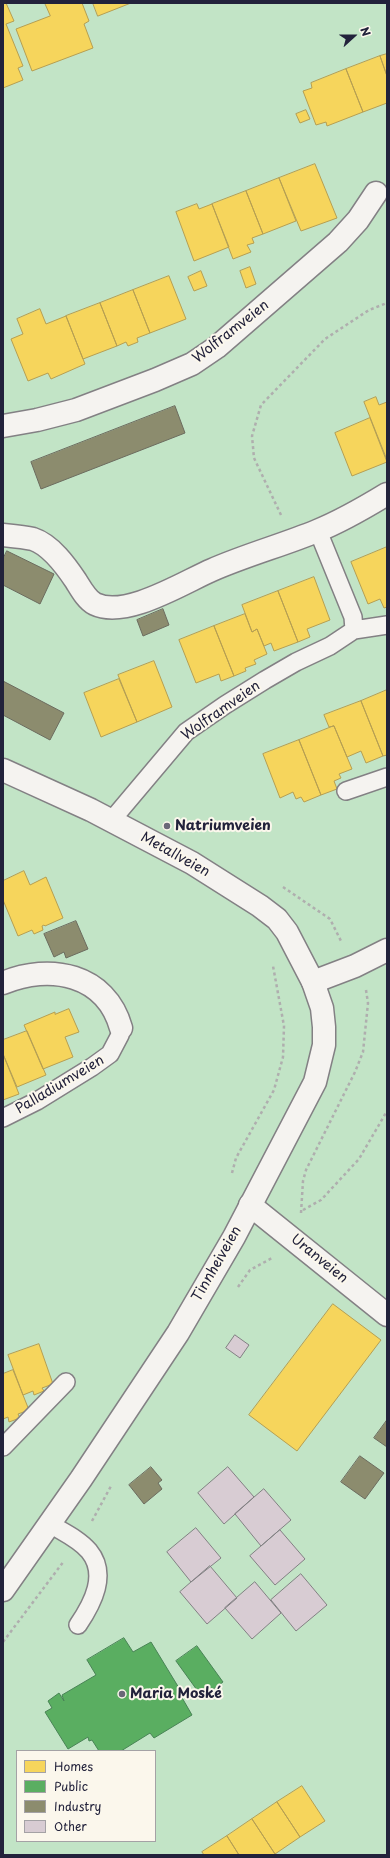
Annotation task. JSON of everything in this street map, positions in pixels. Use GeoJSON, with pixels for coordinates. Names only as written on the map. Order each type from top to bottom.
{"type":"FeatureCollection","features":[{"type":"Feature","properties":{"kind":"street","name":"Wolframveien"},"geometry":{"type":"LineString","coordinates":[[3,426],[37,420],[76,410],[155,380],[192,364],[217,347],[338,242],[358,220],[376,193]]}},
{"type":"Feature","properties":{"kind":"street"},"geometry":{"type":"LineString","coordinates":[[3,535],[34,540],[52,551],[94,604],[106,607],[131,604],[163,594],[212,570],[318,531],[348,517],[387,494]]}},
{"type":"Feature","properties":{"kind":"street","name":"Metallveien"},"geometry":{"type":"LineString","coordinates":[[3,770],[91,810],[192,863],[260,906],[277,919],[287,932],[313,982]]}},
{"type":"Feature","properties":{"kind":"street"},"geometry":{"type":"LineString","coordinates":[[313,982],[355,966],[387,950]]}},
{"type":"Feature","properties":{"kind":"street","name":"Palladiumveien"},"geometry":{"type":"LineString","coordinates":[[3,983],[34,974],[66,974],[90,984],[106,997],[117,1012],[121,1028]]}},
{"type":"Feature","properties":{"kind":"street","name":"Tinnheiveien"},"geometry":{"type":"LineString","coordinates":[[3,1590],[50,1524],[178,1333],[234,1238],[315,1082],[324,1045],[324,1027],[322,1008],[313,982]]}},
{"type":"Feature","properties":{"kind":"street","name":"Uranveien"},"geometry":{"type":"LineString","coordinates":[[250,1205],[387,1314]]}},
{"type":"Feature","properties":{"kind":"lane"},"geometry":{"type":"LineString","coordinates":[[318,531],[353,616],[354,630]]}},
{"type":"Feature","properties":{"kind":"lane","name":"Wolframveien"},"geometry":{"type":"LineString","coordinates":[[111,821],[186,732],[265,680],[296,662],[330,646],[354,630],[387,625]]}},
{"type":"Feature","properties":{"kind":"lane"},"geometry":{"type":"LineString","coordinates":[[346,791],[387,777]]}},
{"type":"Feature","properties":{"kind":"lane","name":"Palladiumveien"},"geometry":{"type":"LineString","coordinates":[[3,1118],[36,1101],[92,1067],[110,1054],[120,1036],[121,1028]]}},
{"type":"Feature","properties":{"kind":"lane"},"geometry":{"type":"LineString","coordinates":[[3,1447],[66,1382]]}},
{"type":"Feature","properties":{"kind":"lane"},"geometry":{"type":"LineString","coordinates":[[50,1524],[78,1541],[88,1550],[97,1563],[98,1580],[93,1600],[78,1625]]}},
{"type":"Feature","properties":{"kind":"path"},"geometry":{"type":"LineString","coordinates":[[292,540],[254,458],[252,436],[261,405],[325,339],[369,310],[387,303]]}},
{"type":"Feature","properties":{"kind":"path"},"geometry":{"type":"LineString","coordinates":[[232,1173],[236,1158],[274,1090],[283,1058],[284,1026],[273,971],[287,932],[296,896]]}},
{"type":"Feature","properties":{"kind":"path"},"geometry":{"type":"LineString","coordinates":[[302,1211],[321,1200],[359,1159],[387,1111]]}},
{"type":"Feature","properties":{"kind":"green space"},"geometry":{"type":"Polygon","coordinates":[[[3,3],[387,3],[387,1855],[3,1855],[3,3]]]}},
{"type":"Feature","properties":{"kind":"building: Homes"},"geometry":{"type":"Polygon","coordinates":[[[3,3],[6,3],[14,21],[6,24],[23,66],[18,68],[23,80],[3,88],[3,3]]]}},
{"type":"Feature","properties":{"kind":"building: Homes"},"geometry":{"type":"Polygon","coordinates":[[[45,3],[82,3],[89,21],[84,24],[93,48],[32,71],[16,29],[50,16],[45,3]]]}},
{"type":"Feature","properties":{"kind":"building: Homes"},"geometry":{"type":"Polygon","coordinates":[[[93,3],[131,3],[98,16],[93,3]]]}},
{"type":"Feature","properties":{"kind":"building: Homes"},"geometry":{"type":"Polygon","coordinates":[[[387,54],[387,76],[380,56],[387,54]]]}},
{"type":"Feature","properties":{"kind":"building: Homes"},"geometry":{"type":"Polygon","coordinates":[[[380,56],[387,76],[387,103],[363,112],[346,69],[380,56]]]}},
{"type":"Feature","properties":{"kind":"building: Homes"},"geometry":{"type":"Polygon","coordinates":[[[346,69],[363,112],[327,126],[326,122],[316,125],[303,91],[312,88],[311,83],[346,69]]]}},
{"type":"Feature","properties":{"kind":"building: Homes"},"geometry":{"type":"Polygon","coordinates":[[[306,110],[310,119],[300,123],[296,114],[306,110]]]}},
{"type":"Feature","properties":{"kind":"building: Homes"},"geometry":{"type":"Polygon","coordinates":[[[315,164],[337,218],[301,231],[279,178],[315,164]]]}},
{"type":"Feature","properties":{"kind":"building: Homes"},"geometry":{"type":"Polygon","coordinates":[[[279,178],[296,221],[263,234],[246,191],[279,178]]]}},
{"type":"Feature","properties":{"kind":"building: Homes"},"geometry":{"type":"Polygon","coordinates":[[[246,191],[263,234],[252,238],[254,243],[247,245],[251,252],[233,259],[212,204],[246,191]]]}},
{"type":"Feature","properties":{"kind":"building: Homes"},"geometry":{"type":"Polygon","coordinates":[[[197,204],[199,209],[212,204],[229,247],[194,261],[176,212],[197,204]]]}},
{"type":"Feature","properties":{"kind":"building: Homes"},"geometry":{"type":"Polygon","coordinates":[[[250,267],[256,284],[246,288],[240,271],[250,267]]]}},
{"type":"Feature","properties":{"kind":"building: Homes"},"geometry":{"type":"Polygon","coordinates":[[[201,271],[207,286],[194,291],[188,277],[201,271]]]}},
{"type":"Feature","properties":{"kind":"building: Homes"},"geometry":{"type":"Polygon","coordinates":[[[169,276],[186,319],[150,333],[133,290],[169,276]]]}},
{"type":"Feature","properties":{"kind":"building: Homes"},"geometry":{"type":"Polygon","coordinates":[[[133,290],[150,333],[137,338],[138,342],[128,346],[126,342],[117,346],[100,303],[133,290]]]}},
{"type":"Feature","properties":{"kind":"building: Homes"},"geometry":{"type":"Polygon","coordinates":[[[100,303],[117,346],[83,359],[66,316],[100,303]]]}},
{"type":"Feature","properties":{"kind":"building: Homes"},"geometry":{"type":"Polygon","coordinates":[[[40,309],[46,324],[66,316],[85,364],[51,379],[48,373],[28,381],[11,339],[23,334],[17,319],[40,309]]]}},
{"type":"Feature","properties":{"kind":"building: Homes"},"geometry":{"type":"Polygon","coordinates":[[[376,397],[379,405],[387,402],[387,460],[364,402],[376,397]]]}},
{"type":"Feature","properties":{"kind":"building: Homes"},"geometry":{"type":"Polygon","coordinates":[[[370,418],[387,462],[352,476],[335,433],[370,418]]]}},
{"type":"Feature","properties":{"kind":"building: Homes"},"geometry":{"type":"Polygon","coordinates":[[[387,547],[387,607],[384,608],[380,599],[368,604],[351,562],[387,547]]]}},
{"type":"Feature","properties":{"kind":"building: Homes"},"geometry":{"type":"Polygon","coordinates":[[[314,577],[330,620],[307,629],[310,637],[298,642],[278,591],[314,577]]]}},
{"type":"Feature","properties":{"kind":"building: Homes"},"geometry":{"type":"Polygon","coordinates":[[[278,591],[298,642],[274,651],[271,643],[264,646],[257,629],[252,632],[242,605],[278,591]]]}},
{"type":"Feature","properties":{"kind":"building: Homes"},"geometry":{"type":"Polygon","coordinates":[[[245,614],[252,632],[257,629],[267,654],[254,660],[256,664],[245,668],[246,671],[234,676],[214,626],[245,614]]]}},
{"type":"Feature","properties":{"kind":"building: Homes"},"geometry":{"type":"Polygon","coordinates":[[[214,626],[234,676],[221,681],[219,674],[196,683],[179,640],[214,626]]]}},
{"type":"Feature","properties":{"kind":"building: Homes"},"geometry":{"type":"Polygon","coordinates":[[[154,661],[172,707],[137,722],[118,675],[154,661]]]}},
{"type":"Feature","properties":{"kind":"building: Homes"},"geometry":{"type":"Polygon","coordinates":[[[119,679],[137,722],[101,737],[84,693],[119,679]]]}},
{"type":"Feature","properties":{"kind":"building: Homes"},"geometry":{"type":"Polygon","coordinates":[[[387,690],[387,755],[383,756],[361,701],[387,690]]]}},
{"type":"Feature","properties":{"kind":"building: Homes"},"geometry":{"type":"Polygon","coordinates":[[[361,701],[383,756],[366,763],[361,751],[347,757],[334,726],[329,727],[324,715],[361,701]]]}},
{"type":"Feature","properties":{"kind":"building: Homes"},"geometry":{"type":"Polygon","coordinates":[[[334,726],[352,769],[339,774],[341,778],[334,781],[337,789],[321,795],[299,740],[334,726]]]}},
{"type":"Feature","properties":{"kind":"building: Homes"},"geometry":{"type":"Polygon","coordinates":[[[299,740],[321,795],[304,802],[301,797],[296,799],[293,792],[280,798],[263,754],[299,740]]]}},
{"type":"Feature","properties":{"kind":"building: Homes"},"geometry":{"type":"Polygon","coordinates":[[[24,871],[30,885],[46,877],[63,918],[42,926],[43,930],[34,934],[32,930],[18,936],[3,900],[3,881],[24,871]]]}},
{"type":"Feature","properties":{"kind":"building: Homes"},"geometry":{"type":"Polygon","coordinates":[[[69,1009],[79,1032],[65,1037],[73,1057],[43,1069],[24,1025],[55,1012],[55,1014],[69,1009]]]}},
{"type":"Feature","properties":{"kind":"building: Homes"},"geometry":{"type":"Polygon","coordinates":[[[27,1031],[46,1075],[17,1087],[3,1054],[3,1040],[27,1031]]]}},
{"type":"Feature","properties":{"kind":"building: Homes"},"geometry":{"type":"Polygon","coordinates":[[[3,1054],[19,1094],[3,1100],[3,1054]]]}},
{"type":"Feature","properties":{"kind":"building: Homes"},"geometry":{"type":"Polygon","coordinates":[[[333,1304],[381,1340],[297,1451],[249,1415],[333,1304]]]}},
{"type":"Feature","properties":{"kind":"building: Homes"},"geometry":{"type":"Polygon","coordinates":[[[39,1344],[53,1384],[42,1388],[44,1391],[34,1395],[33,1391],[23,1395],[8,1355],[39,1344]]]}},
{"type":"Feature","properties":{"kind":"building: Homes"},"geometry":{"type":"Polygon","coordinates":[[[13,1370],[29,1410],[18,1414],[20,1418],[9,1422],[8,1417],[3,1419],[3,1374],[13,1370]]]}},
{"type":"Feature","properties":{"kind":"building: Homes"},"geometry":{"type":"Polygon","coordinates":[[[302,1786],[325,1821],[300,1837],[277,1802],[302,1786]]]}},
{"type":"Feature","properties":{"kind":"building: Homes"},"geometry":{"type":"Polygon","coordinates":[[[277,1802],[300,1837],[275,1854],[252,1819],[277,1802]]]}},
{"type":"Feature","properties":{"kind":"building: Homes"},"geometry":{"type":"Polygon","coordinates":[[[252,1819],[275,1854],[239,1855],[227,1836],[252,1819]]]}},
{"type":"Feature","properties":{"kind":"building: Homes"},"geometry":{"type":"Polygon","coordinates":[[[227,1836],[239,1855],[204,1855],[202,1852],[227,1836]]]}},
{"type":"Feature","properties":{"kind":"building: Public","name":"Maria Moské"},"geometry":{"type":"Polygon","coordinates":[[[124,1638],[133,1652],[151,1642],[179,1688],[177,1689],[192,1715],[154,1738],[150,1733],[123,1750],[98,1750],[92,1740],[89,1741],[88,1737],[68,1749],[45,1712],[52,1708],[48,1701],[59,1693],[64,1701],[62,1695],[96,1675],[87,1660],[124,1638]]]}},
{"type":"Feature","properties":{"kind":"building: Public"},"geometry":{"type":"Polygon","coordinates":[[[197,1646],[223,1682],[202,1697],[176,1661],[197,1646]]]}},
{"type":"Feature","properties":{"kind":"building: Industry"},"geometry":{"type":"Polygon","coordinates":[[[175,406],[185,433],[41,489],[31,462],[175,406]]]}},
{"type":"Feature","properties":{"kind":"building: Industry"},"geometry":{"type":"Polygon","coordinates":[[[7,551],[54,574],[40,604],[3,585],[3,559],[7,551]]]}},
{"type":"Feature","properties":{"kind":"building: Industry"},"geometry":{"type":"Polygon","coordinates":[[[163,609],[169,625],[143,636],[137,620],[163,609]]]}},
{"type":"Feature","properties":{"kind":"building: Industry"},"geometry":{"type":"Polygon","coordinates":[[[3,681],[64,713],[50,740],[3,715],[3,681]]]}},
{"type":"Feature","properties":{"kind":"building: Industry"},"geometry":{"type":"Polygon","coordinates":[[[76,921],[88,949],[66,958],[64,952],[54,957],[44,934],[76,921]]]}},
{"type":"Feature","properties":{"kind":"building: Industry"},"geometry":{"type":"Polygon","coordinates":[[[387,1420],[387,1447],[374,1438],[387,1420]]]}},
{"type":"Feature","properties":{"kind":"building: Industry"},"geometry":{"type":"Polygon","coordinates":[[[360,1456],[384,1473],[365,1499],[341,1482],[360,1456]]]}},
{"type":"Feature","properties":{"kind":"building: Industry"},"geometry":{"type":"Polygon","coordinates":[[[151,1467],[162,1480],[158,1483],[162,1489],[144,1504],[129,1485],[151,1467]]]}},
{"type":"Feature","properties":{"kind":"building: Other"},"geometry":{"type":"Polygon","coordinates":[[[235,1335],[249,1345],[240,1358],[226,1348],[235,1335]]]}},
{"type":"Feature","properties":{"kind":"building: Other"},"geometry":{"type":"Polygon","coordinates":[[[228,1467],[254,1497],[224,1524],[198,1493],[228,1467]]]}},
{"type":"Feature","properties":{"kind":"building: Other"},"geometry":{"type":"Polygon","coordinates":[[[264,1489],[291,1520],[261,1546],[235,1514],[264,1489]]]}},
{"type":"Feature","properties":{"kind":"building: Other"},"geometry":{"type":"Polygon","coordinates":[[[196,1528],[221,1558],[191,1582],[167,1552],[196,1528]]]}},
{"type":"Feature","properties":{"kind":"building: Other"},"geometry":{"type":"Polygon","coordinates":[[[280,1530],[305,1559],[275,1585],[250,1556],[280,1530]]]}},
{"type":"Feature","properties":{"kind":"building: Other"},"geometry":{"type":"Polygon","coordinates":[[[210,1566],[237,1598],[207,1624],[180,1592],[210,1566]]]}},
{"type":"Feature","properties":{"kind":"building: Other"},"geometry":{"type":"Polygon","coordinates":[[[301,1574],[327,1605],[296,1631],[271,1600],[301,1574]]]}},
{"type":"Feature","properties":{"kind":"building: Other"},"geometry":{"type":"Polygon","coordinates":[[[255,1582],[281,1613],[252,1639],[225,1608],[255,1582]]]}},
{"type":"Feature","properties":{"kind":"place","name":"Natriumveien"},"geometry":{"type":"Point","coordinates":[167,826]}},
{"type":"Feature","properties":{"kind":"place","name":"Maria Moské"},"geometry":{"type":"Point","coordinates":[122,1694]}}]}
